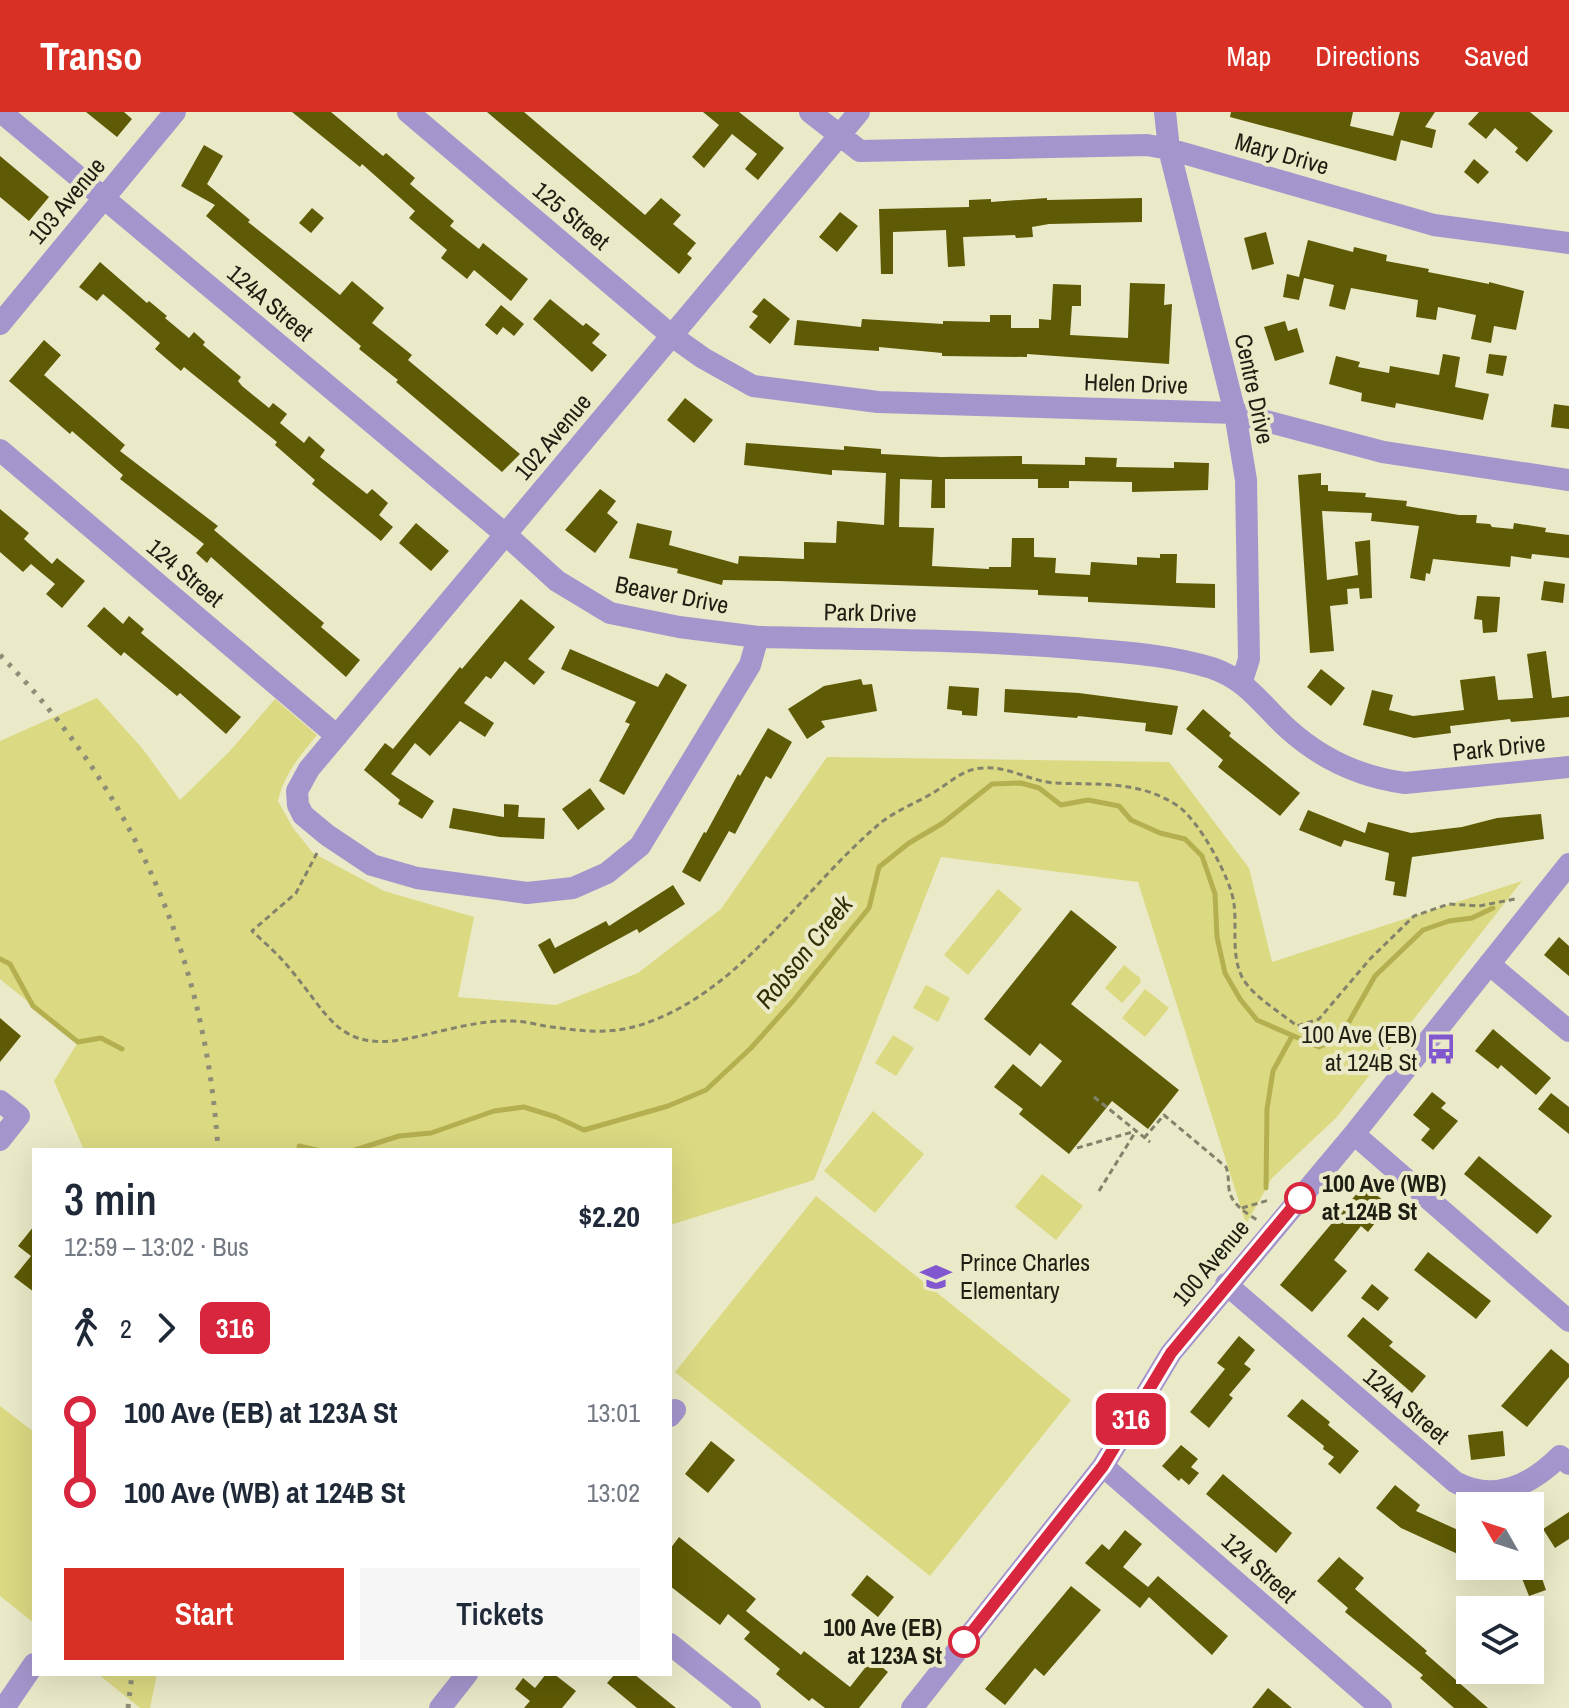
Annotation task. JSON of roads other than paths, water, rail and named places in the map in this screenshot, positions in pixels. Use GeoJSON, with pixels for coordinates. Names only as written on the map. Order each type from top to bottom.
{"type":"FeatureCollection","features":[{"type":"Feature","properties":{"kind":"street","name":"124A Street"},"geometry":{"type":"LineString","coordinates":[[1,112],[505,534]]}},
{"type":"Feature","properties":{"kind":"street","name":"103 Avenue"},"geometry":{"type":"LineString","coordinates":[[0,324],[175,112]]}},
{"type":"Feature","properties":{"kind":"street","name":"125 Street"},"geometry":{"type":"LineString","coordinates":[[408,112],[672,336],[703,358]]}},
{"type":"Feature","properties":{"kind":"street","name":"Mary Drive"},"geometry":{"type":"LineString","coordinates":[[810,112],[860,151],[1147,145],[1434,225],[1569,243]]}},
{"type":"Feature","properties":{"kind":"street","name":"102 Avenue"},"geometry":{"type":"LineString","coordinates":[[758,637],[750,665],[648,835],[617,866],[573,888],[527,893],[417,878],[384,870],[365,861],[317,827],[303,815],[297,799],[303,776],[859,112]]}},
{"type":"Feature","properties":{"kind":"street","name":"Centre Drive"},"geometry":{"type":"LineString","coordinates":[[1165,112],[1169,149],[1235,413],[1246,495],[1249,659],[1242,681]]}},
{"type":"Feature","properties":{"kind":"street","name":"Helen Drive"},"geometry":{"type":"LineString","coordinates":[[703,358],[753,386],[878,402],[1235,413],[1383,452],[1569,480]]}},
{"type":"Feature","properties":{"kind":"street","name":"124 Street"},"geometry":{"type":"LineString","coordinates":[[0,450],[337,736]]}},
{"type":"Feature","properties":{"kind":"street","name":"Beaver Drive"},"geometry":{"type":"LineString","coordinates":[[505,534],[557,581],[610,613],[679,627],[758,637]]}},
{"type":"Feature","properties":{"kind":"street","name":"Park Drive"},"geometry":{"type":"LineString","coordinates":[[758,637],[972,641],[1125,652],[1185,661],[1242,681],[1282,723],[1313,749],[1344,767],[1380,780],[1405,783],[1569,767]]}},
{"type":"Feature","properties":{"kind":"street","name":"100 Avenue"},"geometry":{"type":"LineString","coordinates":[[912,1708],[1103,1466],[1166,1360],[1226,1284],[1354,1134],[1569,864]]}},
{"type":"Feature","properties":{"kind":"street"},"geometry":{"type":"LineString","coordinates":[[1489,964],[1569,1031]]}},
{"type":"Feature","properties":{"kind":"street"},"geometry":{"type":"LineString","coordinates":[[0,1101],[19,1116],[0,1140]]}},
{"type":"Feature","properties":{"kind":"street"},"geometry":{"type":"LineString","coordinates":[[1354,1134],[1569,1321]]}},
{"type":"Feature","properties":{"kind":"street","name":"124A Street"},"geometry":{"type":"LineString","coordinates":[[1226,1284],[1464,1487],[1485,1492],[1505,1491],[1532,1479],[1566,1455]]}},
{"type":"Feature","properties":{"kind":"street","name":"124 Street"},"geometry":{"type":"LineString","coordinates":[[1103,1466],[1381,1708]]}},
{"type":"Feature","properties":{"kind":"street"},"geometry":{"type":"LineString","coordinates":[[672,1646],[750,1708]]}},
{"type":"Feature","properties":{"kind":"street"},"geometry":{"type":"LineString","coordinates":[[4,1708],[32,1667]]}},
{"type":"Feature","properties":{"kind":"street"},"geometry":{"type":"LineString","coordinates":[[440,1708],[465,1676]]}},
{"type":"Feature","properties":{"kind":"waterway","name":"Robson Creek"},"geometry":{"type":"LineString","coordinates":[[361,1148],[399,1136],[431,1133],[494,1111],[524,1107],[584,1130],[668,1106],[706,1090],[751,1048],[869,908],[879,867],[909,843],[943,823],[992,784],[1021,783],[1039,788],[1061,805],[1088,800],[1119,806],[1131,820],[1160,833],[1185,839],[1202,856],[1215,894],[1217,937],[1225,973],[1240,999],[1257,1020],[1319,1047],[1341,1036],[1375,976],[1423,930],[1449,921],[1472,918],[1493,908]]}},
{"type":"Feature","properties":{"kind":"waterway","name":"Robson Creek"},"geometry":{"type":"LineString","coordinates":[[0,959],[10,964],[33,1006],[78,1042],[101,1038],[122,1049]]}},
{"type":"Feature","properties":{"kind":"waterway"},"geometry":{"type":"LineString","coordinates":[[1266,1188],[1267,1109],[1273,1071],[1291,1038]]}},
{"type":"Feature","properties":{"kind":"waterway","name":"Robson Creek"},"geometry":{"type":"LineString","coordinates":[[299,1146],[308,1148]]}},
{"type":"Feature","properties":{"kind":"railway"},"geometry":{"type":"LineString","coordinates":[[0,655],[48,708],[89,763],[125,821],[155,882],[179,946],[198,1011],[211,1080],[218,1148]]}},
{"type":"Feature","properties":{"kind":"railway"},"geometry":{"type":"LineString","coordinates":[[128,1708],[132,1676]]}},
{"type":"Feature","properties":{"kind":"place","name":"100 Ave (EB) at 124B St"},"geometry":{"type":"Point","coordinates":[1441,1049]}},
{"type":"Feature","properties":{"kind":"place","name":"100 Ave (WB) at 124B St"},"geometry":{"type":"Point","coordinates":[1300,1198]}},
{"type":"Feature","properties":{"kind":"place","name":"Prince Charles Elementary"},"geometry":{"type":"Point","coordinates":[936,1277]}},
{"type":"Feature","properties":{"kind":"place","name":"100 Ave (EB) at 123A St"},"geometry":{"type":"Point","coordinates":[964,1642]}}]}
